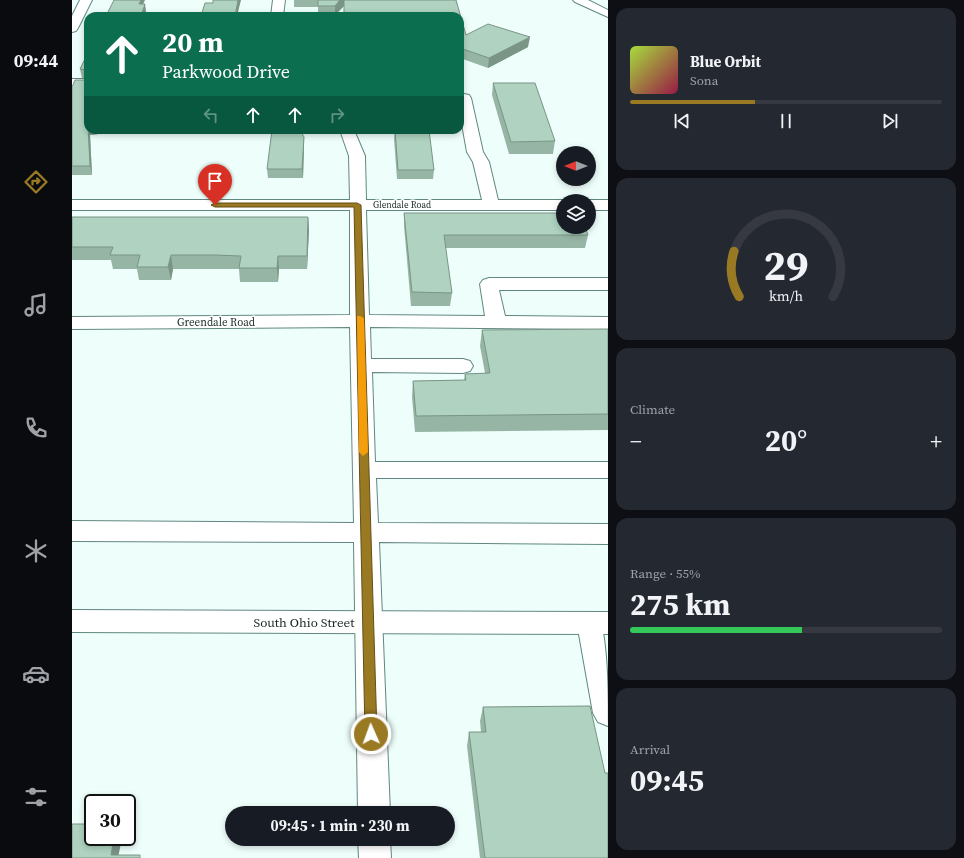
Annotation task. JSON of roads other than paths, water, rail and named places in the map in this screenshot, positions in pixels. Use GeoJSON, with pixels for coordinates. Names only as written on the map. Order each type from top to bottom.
{"type":"FeatureCollection","features":[{"type":"Feature","properties":{"kind":"street"},"geometry":{"type":"LineString","coordinates":[[72,28],[86,0]]}},
{"type":"Feature","properties":{"kind":"street"},"geometry":{"type":"LineString","coordinates":[[278,12],[279,0]]}},
{"type":"Feature","properties":{"kind":"street"},"geometry":{"type":"LineString","coordinates":[[580,0],[608,14]]}},
{"type":"Feature","properties":{"kind":"street"},"geometry":{"type":"LineString","coordinates":[[72,83],[84,83]]}},
{"type":"Feature","properties":{"kind":"street"},"geometry":{"type":"LineString","coordinates":[[464,98],[475,152],[480,162],[491,205]]}},
{"type":"Feature","properties":{"kind":"street"},"geometry":{"type":"LineString","coordinates":[[349,134],[357,156],[361,365],[374,806]]}},
{"type":"Feature","properties":{"kind":"street","name":"Glendale Road"},"geometry":{"type":"LineString","coordinates":[[72,205],[556,205]]}},
{"type":"Feature","properties":{"kind":"street"},"geometry":{"type":"LineString","coordinates":[[596,205],[608,205]]}},
{"type":"Feature","properties":{"kind":"street"},"geometry":{"type":"LineString","coordinates":[[496,322],[489,284],[608,284]]}},
{"type":"Feature","properties":{"kind":"street","name":"Greendale Road"},"geometry":{"type":"LineString","coordinates":[[72,323],[360,321],[608,323]]}},
{"type":"Feature","properties":{"kind":"street"},"geometry":{"type":"LineString","coordinates":[[361,365],[463,366]]}},
{"type":"Feature","properties":{"kind":"street"},"geometry":{"type":"LineString","coordinates":[[364,470],[608,470]]}},
{"type":"Feature","properties":{"kind":"street"},"geometry":{"type":"LineString","coordinates":[[72,531],[366,534],[608,534]]}},
{"type":"Feature","properties":{"kind":"street","name":"South Ohio Street"},"geometry":{"type":"LineString","coordinates":[[72,621],[599,623]]}},
{"type":"Feature","properties":{"kind":"street"},"geometry":{"type":"LineString","coordinates":[[599,623],[608,712]]}},
{"type":"Feature","properties":{"kind":"street"},"geometry":{"type":"LineString","coordinates":[[374,846],[375,858]]}}]}
